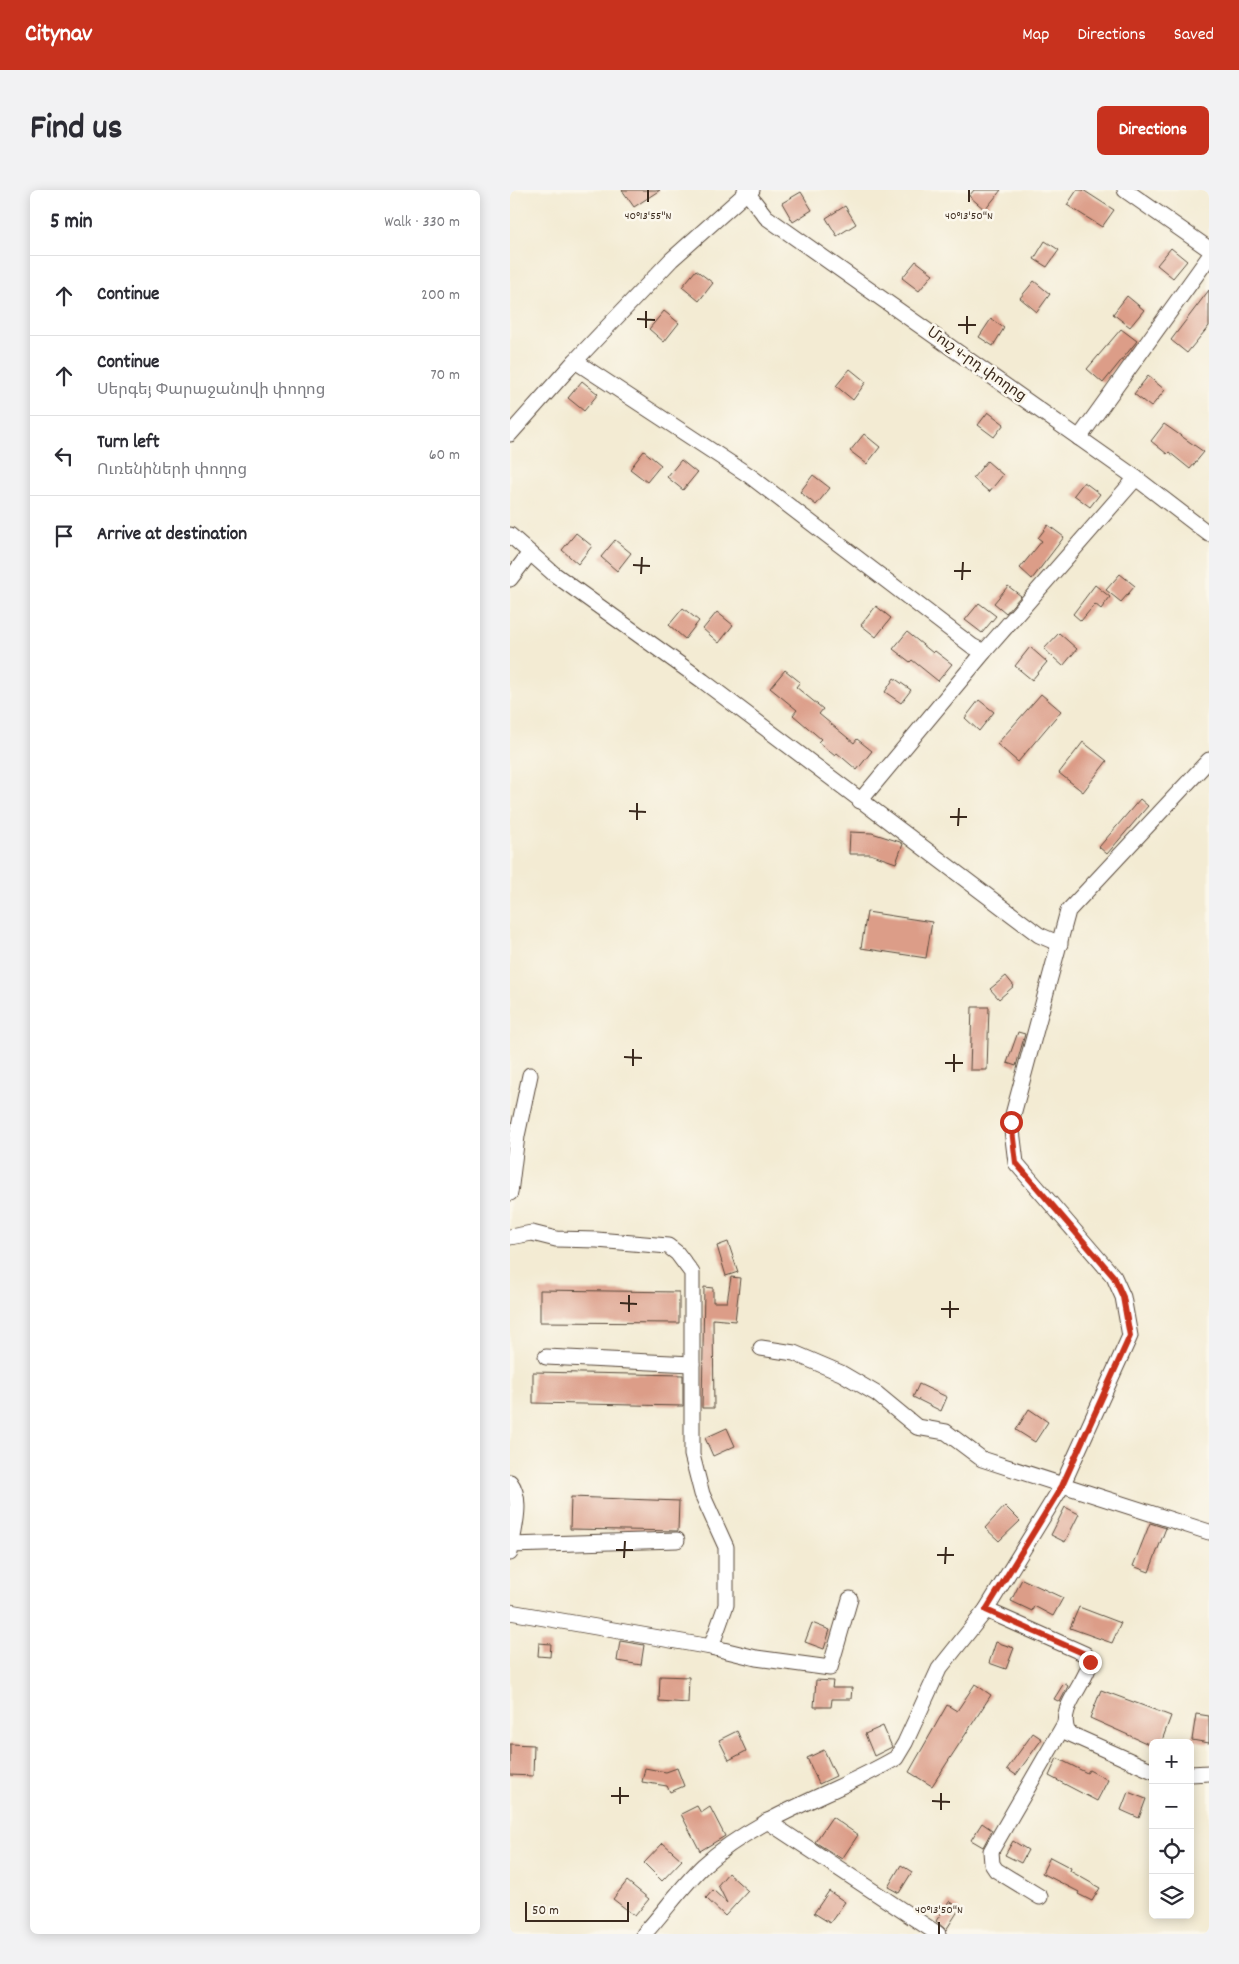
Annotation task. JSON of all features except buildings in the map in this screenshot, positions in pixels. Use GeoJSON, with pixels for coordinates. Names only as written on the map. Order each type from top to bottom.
{"type":"FeatureCollection","features":[{"type":"Feature","properties":{"kind":"street"},"geometry":{"type":"LineString","coordinates":[[1125,190],[1209,249]]}},
{"type":"Feature","properties":{"kind":"street"},"geometry":{"type":"LineString","coordinates":[[510,434],[574,361],[671,260],[748,191]]}},
{"type":"Feature","properties":{"kind":"street","name":"Մուշ 4-րդ փողոց"},"geometry":{"type":"LineString","coordinates":[[748,191],[766,217],[1136,478],[1209,534]]}},
{"type":"Feature","properties":{"kind":"street"},"geometry":{"type":"LineString","coordinates":[[1079,438],[1209,257]]}},
{"type":"Feature","properties":{"kind":"street"},"geometry":{"type":"LineString","coordinates":[[574,361],[750,476],[972,646],[984,652]]}},
{"type":"Feature","properties":{"kind":"street"},"geometry":{"type":"LineString","coordinates":[[860,801],[984,652],[1136,478]]}},
{"type":"Feature","properties":{"kind":"street"},"geometry":{"type":"LineString","coordinates":[[510,535],[554,574],[703,680],[1039,935],[1060,944]]}},
{"type":"Feature","properties":{"kind":"street"},"geometry":{"type":"LineString","coordinates":[[510,579],[530,553]]}},
{"type":"Feature","properties":{"kind":"street"},"geometry":{"type":"LineString","coordinates":[[644,1934],[704,1865],[767,1821],[896,1758],[905,1743],[939,1669],[986,1610],[1062,1486],[1130,1336],[1123,1297],[1114,1277],[1016,1163],[1011,1122],[1068,911],[1209,760]]}},
{"type":"Feature","properties":{"kind":"street"},"geometry":{"type":"LineString","coordinates":[[510,1193],[517,1136],[530,1075]]}},
{"type":"Feature","properties":{"kind":"street"},"geometry":{"type":"LineString","coordinates":[[510,1237],[532,1233],[556,1239],[597,1240],[668,1246],[677,1253],[692,1273],[692,1455],[702,1494],[726,1547],[726,1606],[711,1647]]}},
{"type":"Feature","properties":{"kind":"street"},"geometry":{"type":"LineString","coordinates":[[761,1348],[794,1353],[841,1373],[877,1394],[917,1427],[946,1432],[982,1459],[1209,1532]]}},
{"type":"Feature","properties":{"kind":"street"},"geometry":{"type":"LineString","coordinates":[[546,1357],[692,1364]]}},
{"type":"Feature","properties":{"kind":"street"},"geometry":{"type":"LineString","coordinates":[[510,1482],[515,1488],[517,1506],[510,1548],[677,1540]]}},
{"type":"Feature","properties":{"kind":"street"},"geometry":{"type":"LineString","coordinates":[[510,1612],[711,1647],[756,1658],[830,1668],[850,1599]]}},
{"type":"Feature","properties":{"kind":"street"},"geometry":{"type":"LineString","coordinates":[[986,1610],[1085,1654],[1090,1662],[1088,1671],[1065,1713],[1064,1725],[991,1851],[992,1864],[996,1870],[1040,1898]]}},
{"type":"Feature","properties":{"kind":"street"},"geometry":{"type":"LineString","coordinates":[[1064,1725],[1068,1733],[1149,1769]]}},
{"type":"Feature","properties":{"kind":"street"},"geometry":{"type":"LineString","coordinates":[[1194,1774],[1209,1773]]}},
{"type":"Feature","properties":{"kind":"street"},"geometry":{"type":"LineString","coordinates":[[767,1821],[938,1934]]}},
{"type":"Feature","properties":{"kind":"route"},"geometry":{"type":"LineString","coordinates":[[1011,1122],[1016,1163],[1114,1277],[1123,1297],[1130,1336],[1062,1486],[986,1610],[1085,1654],[1090,1662]]}}]}
